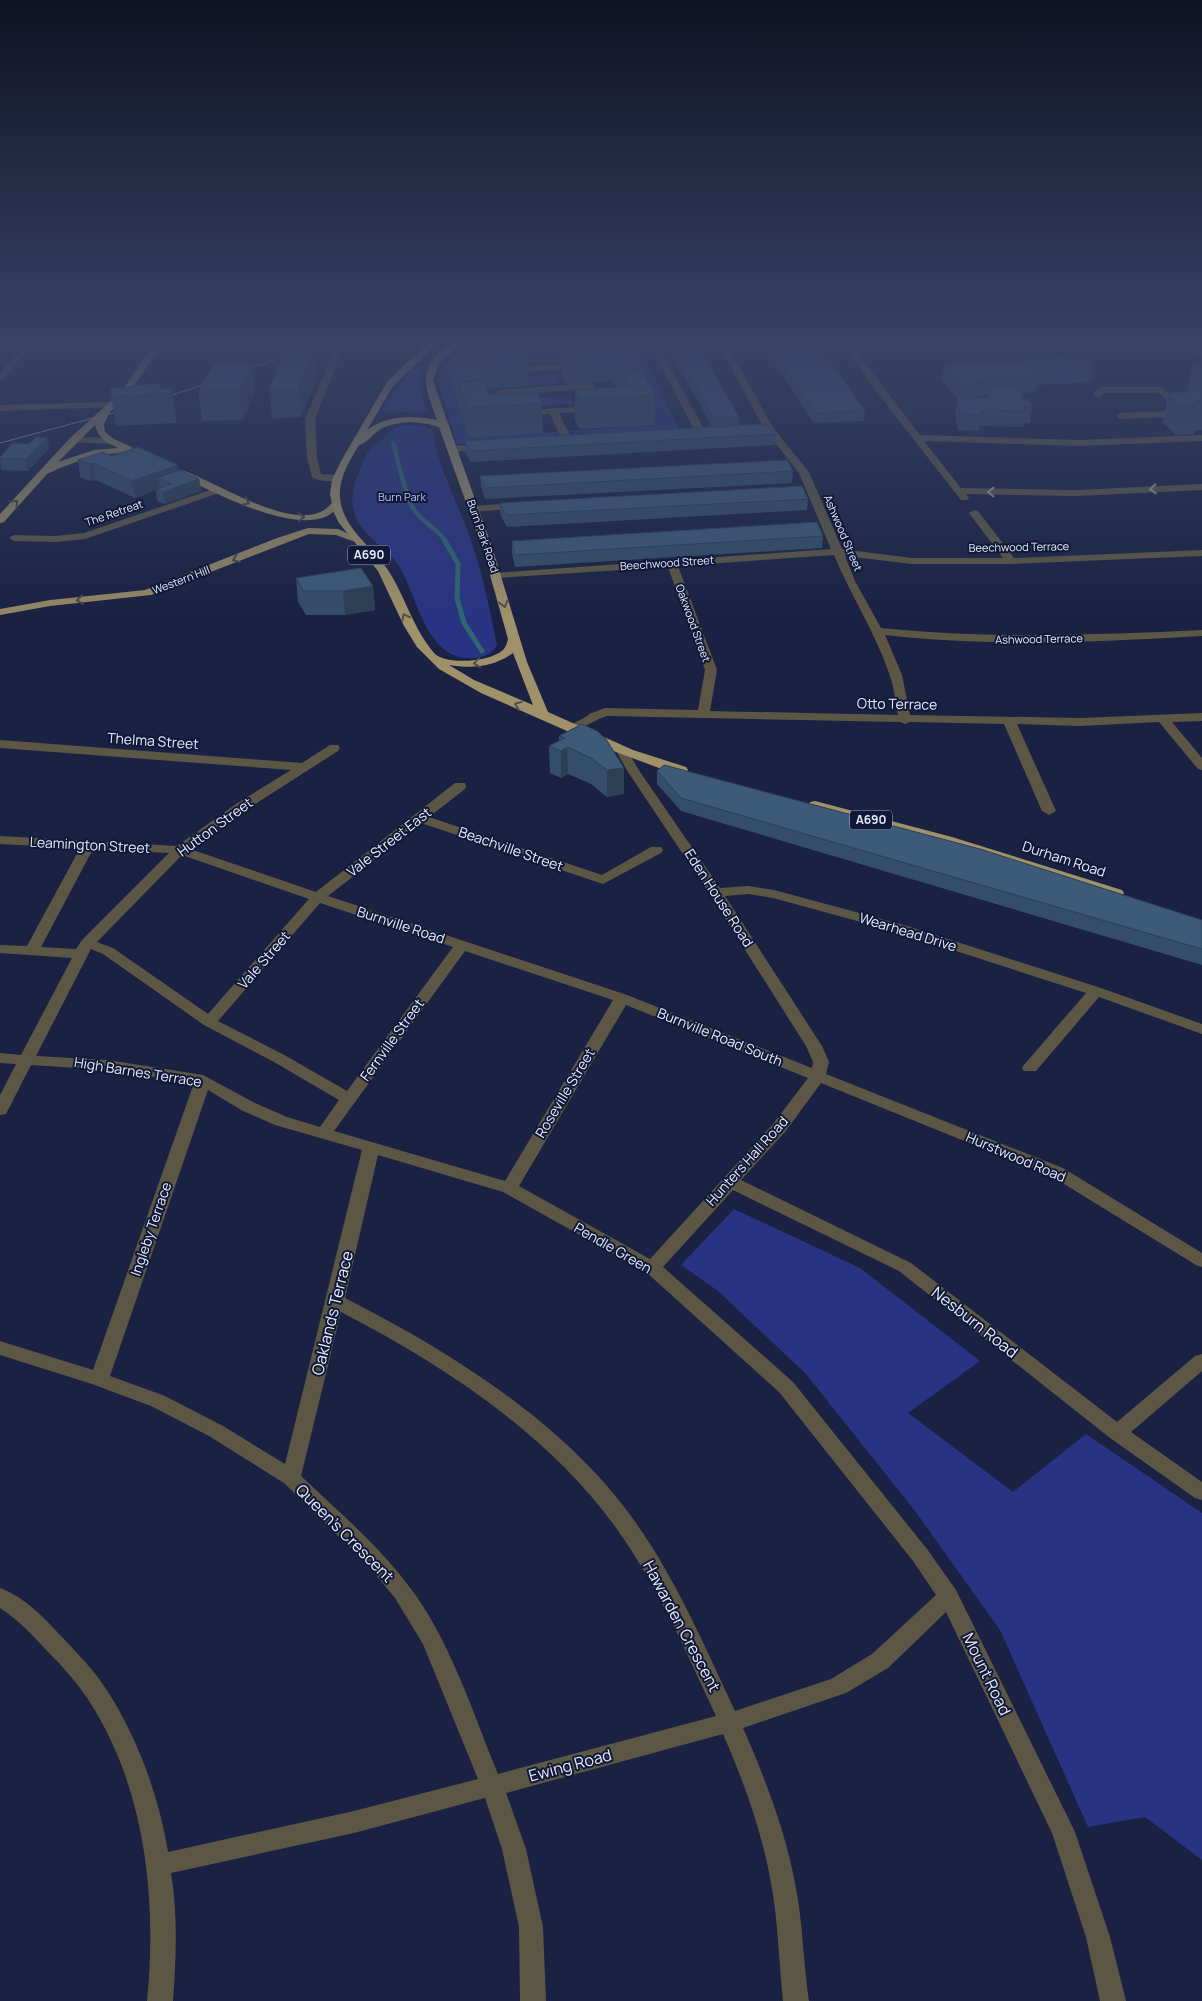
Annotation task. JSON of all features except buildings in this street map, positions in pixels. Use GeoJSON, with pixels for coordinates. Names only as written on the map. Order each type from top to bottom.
{"type":"FeatureCollection","features":[{"type":"Feature","properties":{"kind":"highway"},"geometry":{"type":"LineString","coordinates":[[336,504],[335,487],[338,478],[361,433]]}},
{"type":"Feature","properties":{"kind":"highway"},"geometry":{"type":"LineString","coordinates":[[353,448],[370,433]]}},
{"type":"Feature","properties":{"kind":"highway","name":"Burn Park Road"},"geometry":{"type":"LineString","coordinates":[[447,433],[496,575],[513,641],[530,691],[543,714]]}},
{"type":"Feature","properties":{"kind":"highway","name":"A690"},"geometry":{"type":"LineString","coordinates":[[336,504],[354,539],[379,565],[421,644],[432,657],[457,675],[494,694],[543,714],[622,751],[695,774]]}},
{"type":"Feature","properties":{"kind":"highway"},"geometry":{"type":"LineString","coordinates":[[432,657],[457,664],[483,662],[505,654],[510,650],[513,641]]}},
{"type":"Feature","properties":{"kind":"highway","name":"Durham Road"},"geometry":{"type":"LineString","coordinates":[[801,802],[947,840],[1126,896]]}},
{"type":"Feature","properties":{"kind":"main road"},"geometry":{"type":"LineString","coordinates":[[0,520],[80,433]]}},
{"type":"Feature","properties":{"kind":"main road"},"geometry":{"type":"LineString","coordinates":[[101,433],[111,441],[151,459]]}},
{"type":"Feature","properties":{"kind":"main road"},"geometry":{"type":"LineString","coordinates":[[45,472],[73,458],[90,454],[109,452],[138,453]]}},
{"type":"Feature","properties":{"kind":"main road"},"geometry":{"type":"LineString","coordinates":[[168,466],[262,510],[283,522],[288,531],[281,540]]}},
{"type":"Feature","properties":{"kind":"main road"},"geometry":{"type":"LineString","coordinates":[[262,510],[288,517],[306,518],[329,512],[336,504]]}},
{"type":"Feature","properties":{"kind":"main road","name":"Western Hill"},"geometry":{"type":"LineString","coordinates":[[0,612],[50,603],[147,592],[308,531],[323,530],[345,533],[354,539]]}},
{"type":"Feature","properties":{"kind":"street"},"geometry":{"type":"LineString","coordinates":[[311,433],[312,458],[317,477],[338,478]]}},
{"type":"Feature","properties":{"kind":"street"},"geometry":{"type":"LineString","coordinates":[[564,433],[568,442]]}},
{"type":"Feature","properties":{"kind":"street","name":"Ashwood Street"},"geometry":{"type":"LineString","coordinates":[[768,433],[804,472],[806,488],[850,581],[877,631],[896,675],[905,720]]}},
{"type":"Feature","properties":{"kind":"street"},"geometry":{"type":"LineString","coordinates":[[914,433],[966,501]]}},
{"type":"Feature","properties":{"kind":"street"},"geometry":{"type":"LineString","coordinates":[[917,438],[1080,443],[1202,438]]}},
{"type":"Feature","properties":{"kind":"street"},"geometry":{"type":"LineString","coordinates":[[73,440],[111,441]]}},
{"type":"Feature","properties":{"kind":"street"},"geometry":{"type":"LineString","coordinates":[[452,449],[491,447]]}},
{"type":"Feature","properties":{"kind":"street"},"geometry":{"type":"LineString","coordinates":[[959,491],[1077,493],[1202,487]]}},
{"type":"Feature","properties":{"kind":"street","name":"The Retreat"},"geometry":{"type":"LineString","coordinates":[[14,538],[55,539],[85,536],[219,490]]}},
{"type":"Feature","properties":{"kind":"street"},"geometry":{"type":"LineString","coordinates":[[473,509],[530,505]]}},
{"type":"Feature","properties":{"kind":"street"},"geometry":{"type":"LineString","coordinates":[[974,512],[1011,561]]}},
{"type":"Feature","properties":{"kind":"street","name":"Beechwood Terrace"},"geometry":{"type":"LineString","coordinates":[[837,552],[912,561],[1011,561],[1202,553]]}},
{"type":"Feature","properties":{"kind":"street","name":"Beechwood Street"},"geometry":{"type":"LineString","coordinates":[[496,575],[837,552]]}},
{"type":"Feature","properties":{"kind":"street","name":"Oakwood Street"},"geometry":{"type":"LineString","coordinates":[[672,563],[710,670],[704,713]]}},
{"type":"Feature","properties":{"kind":"street","name":"Ashwood Terrace"},"geometry":{"type":"LineString","coordinates":[[877,631],[917,636],[1027,641],[1202,634]]}},
{"type":"Feature","properties":{"kind":"street","name":"Otto Terrace"},"geometry":{"type":"LineString","coordinates":[[571,728],[605,712],[704,713],[905,720],[1080,722],[1202,716]]}},
{"type":"Feature","properties":{"kind":"street"},"geometry":{"type":"LineString","coordinates":[[1162,718],[1202,766]]}},
{"type":"Feature","properties":{"kind":"street"},"geometry":{"type":"LineString","coordinates":[[1009,721],[1049,811]]}},
{"type":"Feature","properties":{"kind":"street","name":"Thelma Street"},"geometry":{"type":"LineString","coordinates":[[0,744],[304,767]]}},
{"type":"Feature","properties":{"kind":"street","name":"Hutton Street"},"geometry":{"type":"LineString","coordinates":[[0,1110],[84,949],[180,850],[334,748]]}},
{"type":"Feature","properties":{"kind":"street","name":"Eden House Road"},"geometry":{"type":"LineString","coordinates":[[622,751],[814,1046],[822,1062],[818,1076]]}},
{"type":"Feature","properties":{"kind":"street","name":"Vale Street East"},"geometry":{"type":"LineString","coordinates":[[318,898],[460,786]]}},
{"type":"Feature","properties":{"kind":"street","name":"Beachville Street"},"geometry":{"type":"LineString","coordinates":[[418,818],[603,880],[656,850]]}},
{"type":"Feature","properties":{"kind":"street","name":"Leamington Street"},"geometry":{"type":"LineString","coordinates":[[0,840],[180,850]]}},
{"type":"Feature","properties":{"kind":"street"},"geometry":{"type":"LineString","coordinates":[[32,950],[89,844]]}},
{"type":"Feature","properties":{"kind":"street","name":"Burnville Road"},"geometry":{"type":"LineString","coordinates":[[180,850],[244,874],[622,998]]}},
{"type":"Feature","properties":{"kind":"street","name":"Wearhead Drive"},"geometry":{"type":"LineString","coordinates":[[716,893],[748,890],[774,894],[899,928],[1096,991],[1202,1029]]}},
{"type":"Feature","properties":{"kind":"street","name":"Vale Street"},"geometry":{"type":"LineString","coordinates":[[209,1022],[318,898]]}},
{"type":"Feature","properties":{"kind":"street","name":"Fernville Street"},"geometry":{"type":"LineString","coordinates":[[323,1134],[462,945]]}},
{"type":"Feature","properties":{"kind":"street"},"geometry":{"type":"LineString","coordinates":[[0,949],[84,949],[108,951],[209,1022],[280,1059],[349,1099]]}},
{"type":"Feature","properties":{"kind":"street"},"geometry":{"type":"LineString","coordinates":[[1030,1068],[1096,991]]}},
{"type":"Feature","properties":{"kind":"street","name":"Burnville Road South"},"geometry":{"type":"LineString","coordinates":[[622,998],[818,1076]]}},
{"type":"Feature","properties":{"kind":"street","name":"Roseville Street"},"geometry":{"type":"LineString","coordinates":[[509,1188],[622,998]]}},
{"type":"Feature","properties":{"kind":"street","name":"High Barnes Terrace"},"geometry":{"type":"LineString","coordinates":[[0,1058],[108,1065],[203,1080],[255,1110],[281,1121],[410,1159]]}},
{"type":"Feature","properties":{"kind":"street","name":"Hunters Hall Road"},"geometry":{"type":"LineString","coordinates":[[652,1268],[779,1128],[818,1076]]}},
{"type":"Feature","properties":{"kind":"street","name":"Hurstwood Road"},"geometry":{"type":"LineString","coordinates":[[818,1076],[1057,1172],[1202,1261]]}},
{"type":"Feature","properties":{"kind":"street","name":"Ingleby Terrace"},"geometry":{"type":"LineString","coordinates":[[99,1379],[203,1080]]}},
{"type":"Feature","properties":{"kind":"street","name":"Oaklands Terrace"},"geometry":{"type":"LineString","coordinates":[[291,1478],[371,1148]]}},
{"type":"Feature","properties":{"kind":"street","name":"Pendle Green"},"geometry":{"type":"LineString","coordinates":[[410,1159],[509,1188],[652,1268],[786,1387]]}},
{"type":"Feature","properties":{"kind":"street","name":"Nesburn Road"},"geometry":{"type":"LineString","coordinates":[[729,1181],[905,1267],[1117,1433],[1202,1492]]}},
{"type":"Feature","properties":{"kind":"street","name":"Hawarden Crescent"},"geometry":{"type":"LineString","coordinates":[[335,1301],[379,1322],[454,1368],[531,1425],[579,1472],[618,1517],[656,1571],[731,1722],[768,1828],[783,1883],[796,2001]]}},
{"type":"Feature","properties":{"kind":"street","name":"Queen's Crescent"},"geometry":{"type":"LineString","coordinates":[[0,1348],[99,1379],[158,1401],[216,1432],[291,1478],[373,1556],[402,1592],[432,1640],[492,1786],[514,1850],[531,1927],[533,2001]]}},
{"type":"Feature","properties":{"kind":"street"},"geometry":{"type":"LineString","coordinates":[[1117,1433],[1202,1361]]}},
{"type":"Feature","properties":{"kind":"street","name":"Mount Road"},"geometry":{"type":"LineString","coordinates":[[786,1387],[920,1554],[949,1596],[1063,1832],[1098,1937],[1113,2001]]}},
{"type":"Feature","properties":{"kind":"street","name":"Ewing Road"},"geometry":{"type":"LineString","coordinates":[[158,1865],[354,1822],[492,1786],[731,1722],[838,1686],[880,1661],[949,1596]]}},
{"type":"Feature","properties":{"kind":"street"},"geometry":{"type":"LineString","coordinates":[[0,1597],[28,1616],[74,1665],[103,1704],[127,1751],[142,1793],[158,1865],[163,1920],[160,2001]]}},
{"type":"Feature","properties":{"kind":"green space","name":"Burn Park"},"geometry":{"type":"Polygon","coordinates":[[[389,433],[434,433],[442,468],[473,546],[485,588],[497,645],[485,656],[475,658],[458,657],[445,650],[434,639],[418,610],[399,566],[367,534],[358,522],[352,500],[356,478],[367,453],[389,433]]]}},
{"type":"Feature","properties":{"kind":"green space"},"geometry":{"type":"Polygon","coordinates":[[[454,433],[468,433],[469,438],[558,433],[549,438],[457,444],[454,433]]]}},
{"type":"Feature","properties":{"kind":"green space"},"geometry":{"type":"Polygon","coordinates":[[[734,1209],[860,1268],[980,1361],[908,1413],[1013,1492],[1086,1434],[1202,1513],[1202,1860],[1145,1817],[1088,1827],[1000,1630],[915,1511],[806,1374],[718,1291],[681,1265],[734,1209]]]}},
{"type":"Feature","properties":{"kind":"waterway"},"geometry":{"type":"LineString","coordinates":[[393,443],[404,486],[413,508],[446,542]]}},
{"type":"Feature","properties":{"kind":"waterway"},"geometry":{"type":"LineString","coordinates":[[445,541],[458,564],[457,598],[464,623],[482,651]]}},
{"type":"Feature","properties":{"kind":"tram line"},"geometry":{"type":"LineString","coordinates":[[0,443],[36,433]]}}]}
